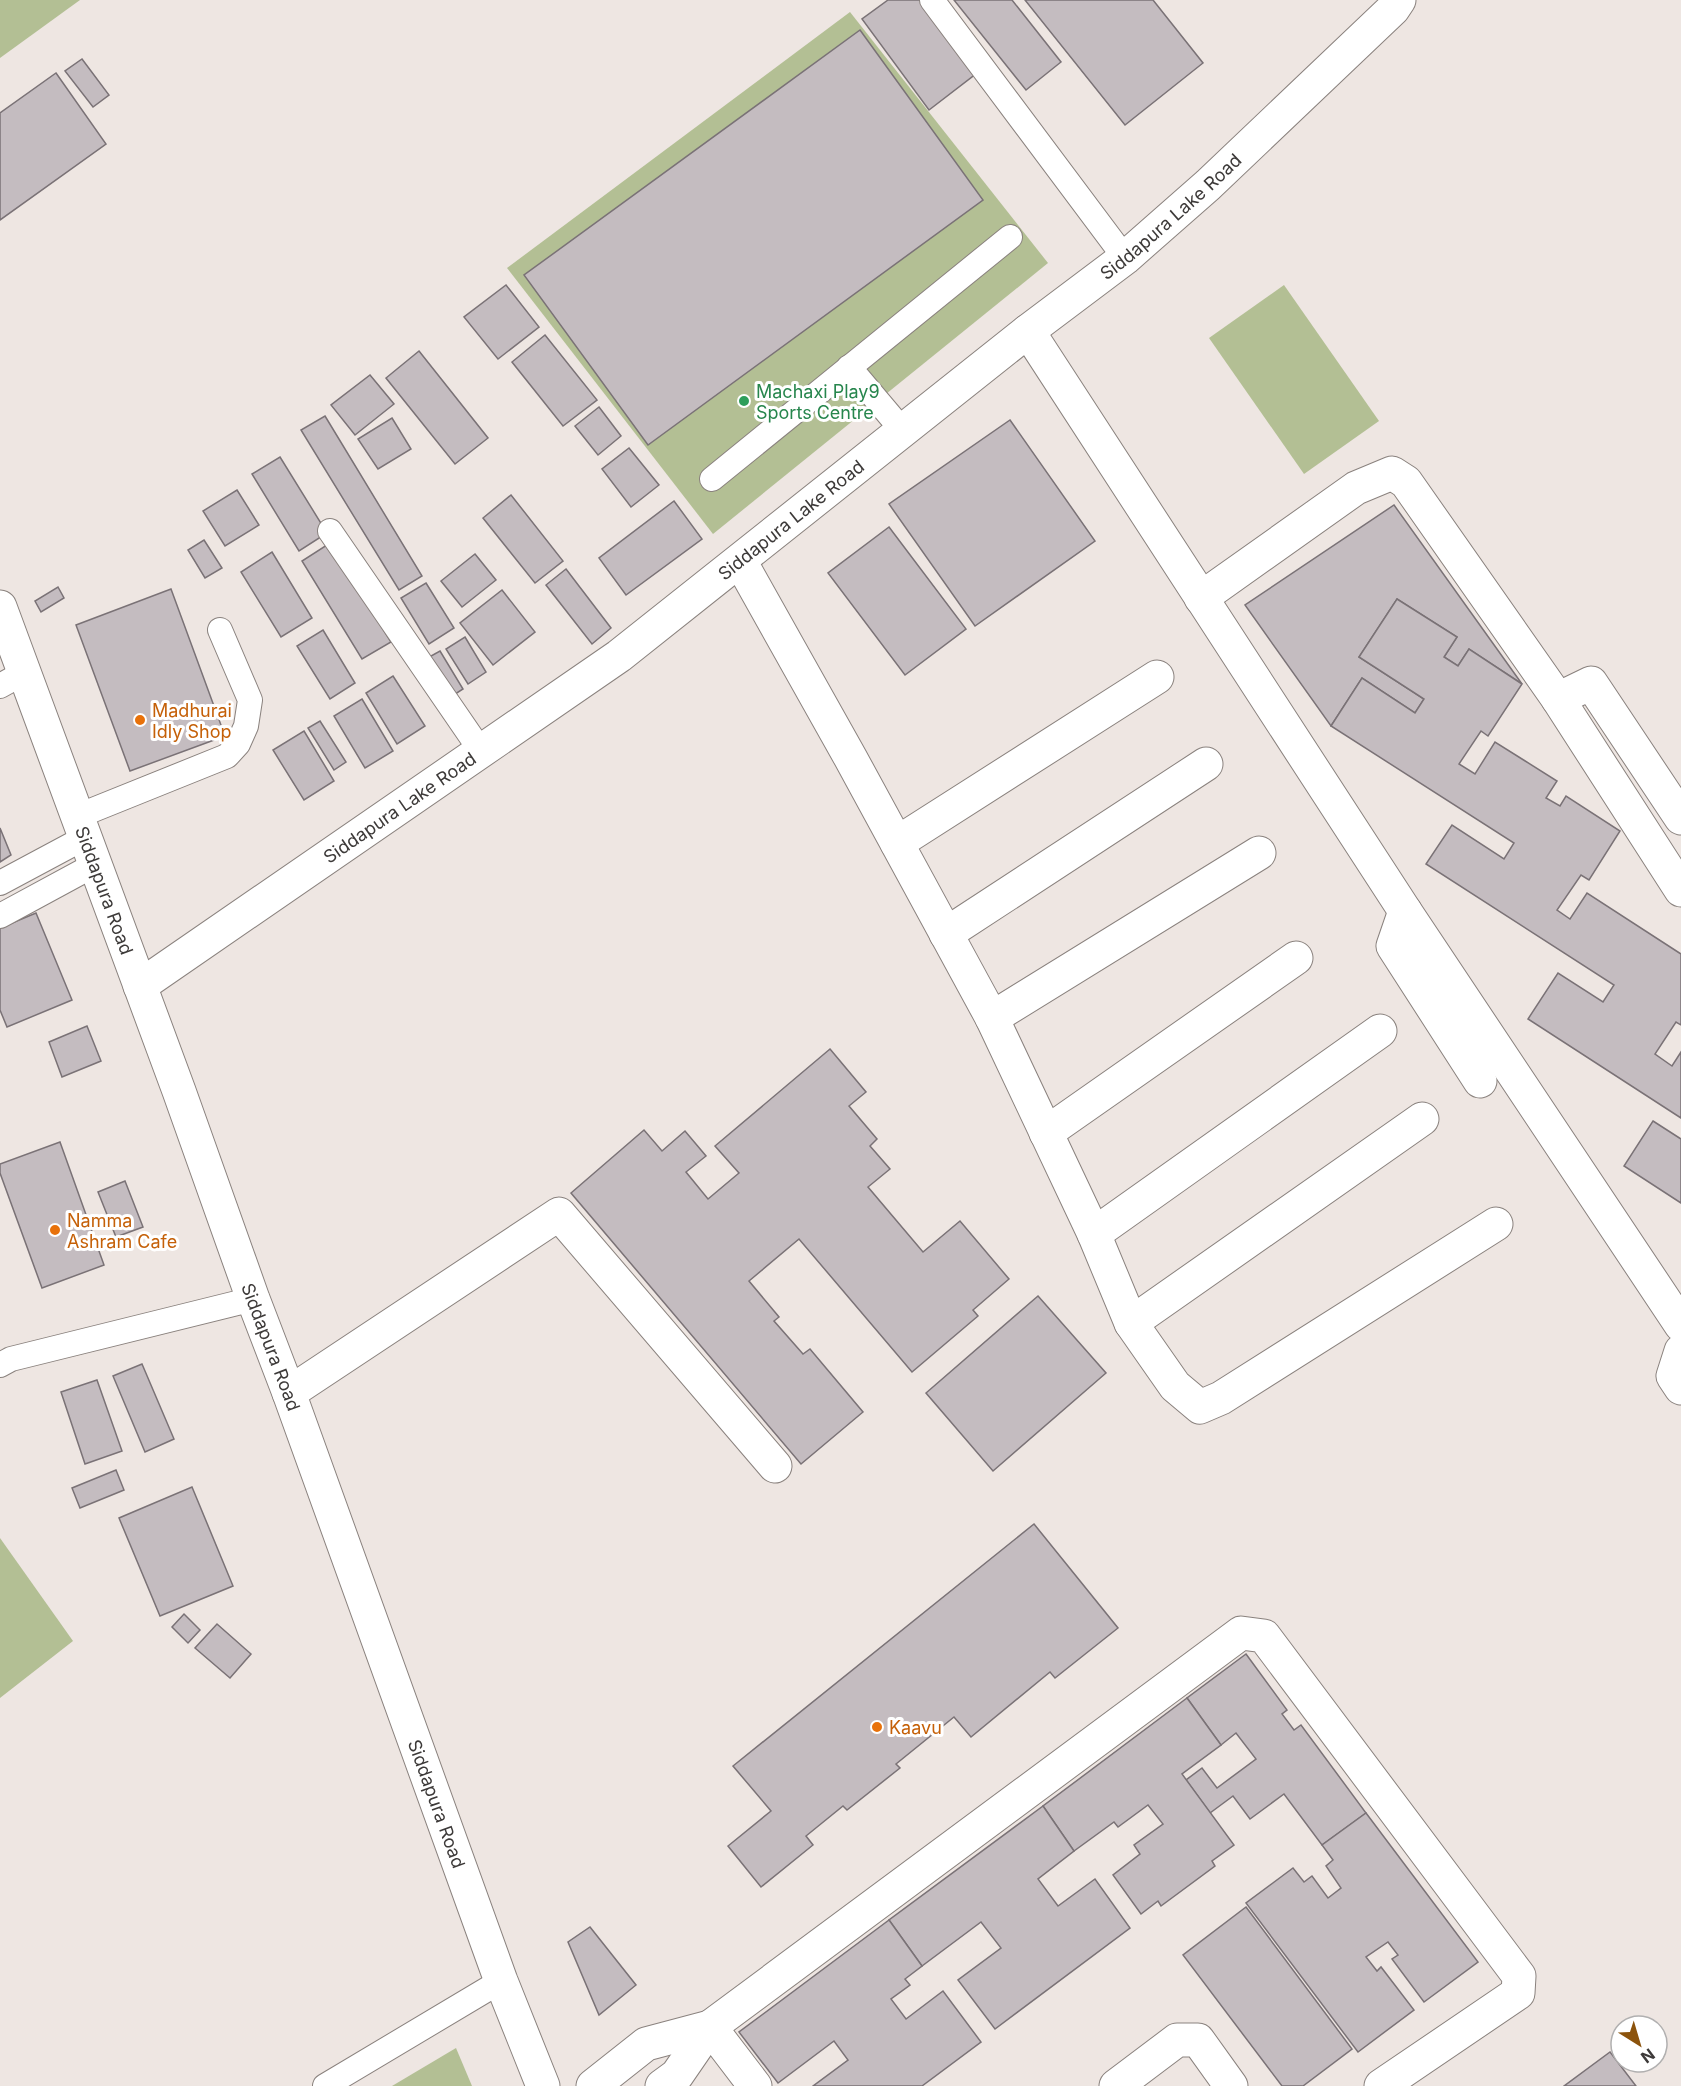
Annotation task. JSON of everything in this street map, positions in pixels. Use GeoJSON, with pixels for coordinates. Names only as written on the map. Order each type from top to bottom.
{"type":"FeatureCollection","features":[{"type":"Feature","properties":{"kind":"street","name":"Siddapura Lake Road"},"geometry":{"type":"LineString","coordinates":[[140,987],[619,656],[1028,331],[1125,258],[1208,185],[1393,9],[1399,0]]}},
{"type":"Feature","properties":{"kind":"street"},"geometry":{"type":"LineString","coordinates":[[1028,331],[1405,911],[1681,1325]]}},
{"type":"Feature","properties":{"kind":"street"},"geometry":{"type":"LineString","coordinates":[[1201,598],[1356,488],[1392,473],[1406,482],[1558,699],[1681,890]]}},
{"type":"Feature","properties":{"kind":"street"},"geometry":{"type":"LineString","coordinates":[[740,561],[992,1018],[1094,1234],[1131,1323],[1175,1386],[1200,1407],[1221,1398],[1496,1224]]}},
{"type":"Feature","properties":{"kind":"street","name":"Siddapura Road"},"geometry":{"type":"LineString","coordinates":[[0,607],[13,679],[86,839],[501,1981],[543,2086]]}},
{"type":"Feature","properties":{"kind":"street"},"geometry":{"type":"LineString","coordinates":[[897,843],[1157,677]]}},
{"type":"Feature","properties":{"kind":"street"},"geometry":{"type":"LineString","coordinates":[[1558,699],[1591,683],[1681,818]]}},
{"type":"Feature","properties":{"kind":"street"},"geometry":{"type":"LineString","coordinates":[[946,934],[1206,764]]}},
{"type":"Feature","properties":{"kind":"street"},"geometry":{"type":"LineString","coordinates":[[992,1018],[1259,853]]}},
{"type":"Feature","properties":{"kind":"street"},"geometry":{"type":"LineString","coordinates":[[1405,911],[1393,946],[1480,1081]]}},
{"type":"Feature","properties":{"kind":"street"},"geometry":{"type":"LineString","coordinates":[[1046,1133],[1296,958]]}},
{"type":"Feature","properties":{"kind":"street"},"geometry":{"type":"LineString","coordinates":[[1094,1234],[1380,1030]]}},
{"type":"Feature","properties":{"kind":"street"},"geometry":{"type":"LineString","coordinates":[[1131,1323],[1422,1119]]}},
{"type":"Feature","properties":{"kind":"street"},"geometry":{"type":"LineString","coordinates":[[289,1393],[559,1214],[775,1466]]}},
{"type":"Feature","properties":{"kind":"street"},"geometry":{"type":"LineString","coordinates":[[1681,1351],[1673,1376],[1681,1388]]}},
{"type":"Feature","properties":{"kind":"street"},"geometry":{"type":"LineString","coordinates":[[662,2086],[677,2074],[710,2027],[1241,1633],[1264,1636],[1519,1976],[1518,1993],[1381,2086]]}},
{"type":"Feature","properties":{"kind":"street"},"geometry":{"type":"LineString","coordinates":[[593,2086],[646,2044],[710,2027]]}},
{"type":"Feature","properties":{"kind":"street"},"geometry":{"type":"LineString","coordinates":[[710,2027],[755,2086]]}},
{"type":"Feature","properties":{"kind":"street"},"geometry":{"type":"LineString","coordinates":[[1116,2086],[1178,2040],[1198,2040],[1230,2086]]}},
{"type":"Feature","properties":{"kind":"lane"},"geometry":{"type":"LineString","coordinates":[[932,0],[1125,258]]}},
{"type":"Feature","properties":{"kind":"lane"},"geometry":{"type":"LineString","coordinates":[[712,479],[1010,237]]}},
{"type":"Feature","properties":{"kind":"lane"},"geometry":{"type":"LineString","coordinates":[[849,367],[903,431]]}},
{"type":"Feature","properties":{"kind":"lane"},"geometry":{"type":"LineString","coordinates":[[330,531],[481,751]]}},
{"type":"Feature","properties":{"kind":"lane"},"geometry":{"type":"LineString","coordinates":[[0,883],[86,839],[226,756],[238,744],[246,726],[250,700],[220,630]]}},
{"type":"Feature","properties":{"kind":"lane"},"geometry":{"type":"LineString","coordinates":[[0,916],[86,839]]}},
{"type":"Feature","properties":{"kind":"lane"},"geometry":{"type":"LineString","coordinates":[[0,1365],[11,1359],[253,1299]]}},
{"type":"Feature","properties":{"kind":"lane"},"geometry":{"type":"LineString","coordinates":[[325,2086],[501,1981]]}},
{"type":"Feature","properties":{"kind":"green space"},"geometry":{"type":"Polygon","coordinates":[[[0,0],[80,0],[0,58],[0,0]]]}},
{"type":"Feature","properties":{"kind":"green space","name":"Machaxi Play9 Sports Centre"},"geometry":{"type":"Polygon","coordinates":[[[850,12],[1048,263],[713,534],[507,268],[850,12]]]}},
{"type":"Feature","properties":{"kind":"green space"},"geometry":{"type":"Polygon","coordinates":[[[1284,285],[1379,421],[1304,474],[1209,338],[1284,285]]]}},
{"type":"Feature","properties":{"kind":"green space"},"geometry":{"type":"Polygon","coordinates":[[[0,1538],[73,1641],[0,1698],[0,1538]]]}},
{"type":"Feature","properties":{"kind":"green space"},"geometry":{"type":"Polygon","coordinates":[[[456,2048],[472,2086],[392,2086],[456,2048]]]}},
{"type":"Feature","properties":{"kind":"building"},"geometry":{"type":"Polygon","coordinates":[[[888,0],[923,0],[977,73],[929,110],[862,19],[888,0]]]}},
{"type":"Feature","properties":{"kind":"building"},"geometry":{"type":"Polygon","coordinates":[[[954,0],[1012,0],[1061,62],[1026,90],[954,0]]]}},
{"type":"Feature","properties":{"kind":"building"},"geometry":{"type":"Polygon","coordinates":[[[1025,0],[1153,0],[1203,63],[1125,125],[1025,0]]]}},
{"type":"Feature","properties":{"kind":"building","name":"Machaxi Play9 Sports Centre"},"geometry":{"type":"Polygon","coordinates":[[[860,30],[983,200],[648,445],[524,275],[860,30]]]}},
{"type":"Feature","properties":{"kind":"building"},"geometry":{"type":"Polygon","coordinates":[[[82,59],[109,95],[93,107],[65,71],[82,59]]]}},
{"type":"Feature","properties":{"kind":"building"},"geometry":{"type":"Polygon","coordinates":[[[56,73],[106,144],[0,220],[0,113],[56,73]]]}},
{"type":"Feature","properties":{"kind":"building"},"geometry":{"type":"Polygon","coordinates":[[[506,285],[539,327],[498,359],[464,317],[506,285]]]}},
{"type":"Feature","properties":{"kind":"building"},"geometry":{"type":"Polygon","coordinates":[[[545,335],[597,400],[563,426],[512,362],[545,335]]]}},
{"type":"Feature","properties":{"kind":"building"},"geometry":{"type":"Polygon","coordinates":[[[419,351],[488,438],[455,464],[386,378],[419,351]]]}},
{"type":"Feature","properties":{"kind":"building"},"geometry":{"type":"Polygon","coordinates":[[[370,375],[394,404],[355,435],[331,405],[370,375]]]}},
{"type":"Feature","properties":{"kind":"building"},"geometry":{"type":"Polygon","coordinates":[[[599,407],[621,436],[598,455],[575,426],[599,407]]]}},
{"type":"Feature","properties":{"kind":"building"},"geometry":{"type":"Polygon","coordinates":[[[325,416],[422,576],[399,590],[301,430],[325,416]]]}},
{"type":"Feature","properties":{"kind":"building"},"geometry":{"type":"Polygon","coordinates":[[[392,418],[411,449],[378,469],[358,439],[392,418]]]}},
{"type":"Feature","properties":{"kind":"building"},"geometry":{"type":"Polygon","coordinates":[[[1010,420],[1095,541],[975,626],[889,504],[1010,420]]]}},
{"type":"Feature","properties":{"kind":"building"},"geometry":{"type":"Polygon","coordinates":[[[629,448],[659,485],[631,507],[602,469],[629,448]]]}},
{"type":"Feature","properties":{"kind":"building"},"geometry":{"type":"Polygon","coordinates":[[[280,457],[327,533],[299,551],[252,474],[280,457]]]}},
{"type":"Feature","properties":{"kind":"building"},"geometry":{"type":"Polygon","coordinates":[[[237,490],[259,525],[225,546],[203,511],[237,490]]]}},
{"type":"Feature","properties":{"kind":"building"},"geometry":{"type":"Polygon","coordinates":[[[511,495],[563,561],[535,583],[483,518],[511,495]]]}},
{"type":"Feature","properties":{"kind":"building"},"geometry":{"type":"Polygon","coordinates":[[[674,501],[702,539],[626,595],[599,558],[674,501]]]}},
{"type":"Feature","properties":{"kind":"building"},"geometry":{"type":"Polygon","coordinates":[[[1394,505],[1522,684],[1469,649],[1458,666],[1444,657],[1457,637],[1397,599],[1359,657],[1424,699],[1415,713],[1362,678],[1331,726],[1245,605],[1394,505]]]}},
{"type":"Feature","properties":{"kind":"building"},"geometry":{"type":"Polygon","coordinates":[[[889,527],[966,629],[905,675],[828,573],[889,527]]]}},
{"type":"Feature","properties":{"kind":"building"},"geometry":{"type":"Polygon","coordinates":[[[204,540],[222,568],[205,578],[188,550],[204,540]]]}},
{"type":"Feature","properties":{"kind":"building"},"geometry":{"type":"Polygon","coordinates":[[[330,543],[391,642],[362,659],[302,561],[330,543]]]}},
{"type":"Feature","properties":{"kind":"building"},"geometry":{"type":"Polygon","coordinates":[[[272,552],[312,618],[281,637],[241,572],[272,552]]]}},
{"type":"Feature","properties":{"kind":"building"},"geometry":{"type":"Polygon","coordinates":[[[475,554],[496,580],[462,607],[441,581],[475,554]]]}},
{"type":"Feature","properties":{"kind":"building"},"geometry":{"type":"Polygon","coordinates":[[[566,569],[611,628],[592,644],[546,585],[566,569]]]}},
{"type":"Feature","properties":{"kind":"building"},"geometry":{"type":"Polygon","coordinates":[[[426,583],[454,628],[429,644],[401,598],[426,583]]]}},
{"type":"Feature","properties":{"kind":"building"},"geometry":{"type":"Polygon","coordinates":[[[58,587],[64,598],[41,612],[35,601],[58,587]]]}},
{"type":"Feature","properties":{"kind":"building"},"geometry":{"type":"Polygon","coordinates":[[[171,589],[225,736],[130,771],[76,625],[171,589]]]}},
{"type":"Feature","properties":{"kind":"building"},"geometry":{"type":"Polygon","coordinates":[[[502,590],[535,632],[493,665],[460,623],[502,590]]]}},
{"type":"Feature","properties":{"kind":"building"},"geometry":{"type":"Polygon","coordinates":[[[1397,599],[1457,637],[1444,657],[1458,666],[1469,649],[1522,684],[1488,736],[1481,731],[1459,764],[1475,774],[1495,742],[1557,781],[1546,798],[1560,806],[1566,796],[1620,831],[1589,880],[1581,875],[1557,910],[1570,919],[1587,893],[1681,954],[1681,1025],[1676,1022],[1655,1054],[1672,1066],[1681,1052],[1681,1118],[1528,1019],[1558,973],[1603,1002],[1614,985],[1426,864],[1452,825],[1504,859],[1514,843],[1331,726],[1362,678],[1415,713],[1424,699],[1359,657],[1397,599]]]}},
{"type":"Feature","properties":{"kind":"building"},"geometry":{"type":"Polygon","coordinates":[[[323,630],[355,683],[330,699],[297,646],[323,630]]]}},
{"type":"Feature","properties":{"kind":"building"},"geometry":{"type":"Polygon","coordinates":[[[465,637],[486,672],[468,684],[446,649],[465,637]]]}},
{"type":"Feature","properties":{"kind":"building"},"geometry":{"type":"Polygon","coordinates":[[[440,651],[463,689],[446,700],[422,661],[440,651]]]}},
{"type":"Feature","properties":{"kind":"building"},"geometry":{"type":"Polygon","coordinates":[[[393,676],[425,726],[397,744],[366,693],[393,676]]]}},
{"type":"Feature","properties":{"kind":"building"},"geometry":{"type":"Polygon","coordinates":[[[362,699],[393,751],[365,768],[334,716],[362,699]]]}},
{"type":"Feature","properties":{"kind":"building"},"geometry":{"type":"Polygon","coordinates":[[[320,721],[346,762],[334,770],[308,728],[320,721]]]}},
{"type":"Feature","properties":{"kind":"building"},"geometry":{"type":"Polygon","coordinates":[[[304,731],[334,781],[304,800],[273,750],[304,731]]]}},
{"type":"Feature","properties":{"kind":"building"},"geometry":{"type":"Polygon","coordinates":[[[0,828],[11,855],[0,862],[0,828]]]}},
{"type":"Feature","properties":{"kind":"building"},"geometry":{"type":"Polygon","coordinates":[[[36,913],[72,1000],[7,1027],[0,1010],[0,928],[36,913]]]}},
{"type":"Feature","properties":{"kind":"building"},"geometry":{"type":"Polygon","coordinates":[[[87,1026],[101,1061],[62,1077],[49,1042],[87,1026]]]}},
{"type":"Feature","properties":{"kind":"building"},"geometry":{"type":"Polygon","coordinates":[[[830,1049],[866,1092],[849,1106],[877,1139],[870,1146],[890,1169],[868,1187],[923,1252],[960,1221],[1009,1279],[973,1310],[978,1316],[912,1372],[799,1239],[749,1281],[779,1317],[774,1321],[803,1354],[810,1349],[863,1412],[801,1464],[571,1193],[644,1130],[662,1151],[685,1131],[706,1156],[686,1172],[708,1199],[739,1173],[715,1146],[830,1049]]]}},
{"type":"Feature","properties":{"kind":"building"},"geometry":{"type":"Polygon","coordinates":[[[1653,1121],[1681,1139],[1681,1203],[1624,1166],[1653,1121]]]}},
{"type":"Feature","properties":{"kind":"building"},"geometry":{"type":"Polygon","coordinates":[[[60,1142],[104,1265],[42,1288],[0,1173],[0,1164],[60,1142]]]}},
{"type":"Feature","properties":{"kind":"building"},"geometry":{"type":"Polygon","coordinates":[[[125,1181],[143,1227],[116,1237],[98,1192],[125,1181]]]}},
{"type":"Feature","properties":{"kind":"building"},"geometry":{"type":"Polygon","coordinates":[[[1038,1296],[1106,1373],[993,1471],[926,1393],[1038,1296]]]}},
{"type":"Feature","properties":{"kind":"building"},"geometry":{"type":"Polygon","coordinates":[[[142,1364],[174,1439],[145,1452],[113,1376],[142,1364]]]}},
{"type":"Feature","properties":{"kind":"building"},"geometry":{"type":"Polygon","coordinates":[[[97,1380],[122,1451],[85,1464],[61,1392],[97,1380]]]}},
{"type":"Feature","properties":{"kind":"building"},"geometry":{"type":"Polygon","coordinates":[[[116,1470],[124,1490],[80,1508],[72,1488],[116,1470]]]}},
{"type":"Feature","properties":{"kind":"building"},"geometry":{"type":"Polygon","coordinates":[[[192,1487],[233,1586],[160,1616],[119,1518],[192,1487]]]}},
{"type":"Feature","properties":{"kind":"building"},"geometry":{"type":"Polygon","coordinates":[[[1034,1524],[1118,1628],[1055,1678],[1050,1672],[971,1737],[954,1717],[896,1764],[900,1768],[847,1810],[843,1806],[806,1836],[813,1845],[761,1887],[728,1846],[771,1811],[733,1766],[1034,1524]]]}},
{"type":"Feature","properties":{"kind":"building"},"geometry":{"type":"Polygon","coordinates":[[[184,1614],[200,1630],[188,1643],[172,1627],[184,1614]]]}},
{"type":"Feature","properties":{"kind":"building"},"geometry":{"type":"Polygon","coordinates":[[[217,1624],[251,1654],[230,1678],[195,1648],[217,1624]]]}},
{"type":"Feature","properties":{"kind":"building"},"geometry":{"type":"Polygon","coordinates":[[[1246,1654],[1287,1710],[1282,1714],[1294,1730],[1301,1725],[1366,1813],[1322,1845],[1284,1794],[1250,1819],[1233,1796],[1210,1813],[1186,1780],[1202,1768],[1217,1788],[1256,1759],[1236,1733],[1221,1745],[1187,1698],[1246,1654]]]}},
{"type":"Feature","properties":{"kind":"building"},"geometry":{"type":"Polygon","coordinates":[[[1187,1698],[1221,1745],[1182,1774],[1234,1845],[1212,1861],[1215,1866],[1161,1906],[1158,1901],[1141,1914],[1113,1875],[1140,1854],[1134,1845],[1163,1824],[1148,1805],[1118,1827],[1114,1822],[1074,1851],[1043,1806],[1187,1698]]]}},
{"type":"Feature","properties":{"kind":"building"},"geometry":{"type":"Polygon","coordinates":[[[1043,1806],[1074,1851],[1038,1879],[1058,1906],[1095,1879],[1130,1928],[995,2029],[958,1980],[1001,1948],[981,1922],[922,1966],[889,1920],[1043,1806]]]}},
{"type":"Feature","properties":{"kind":"building"},"geometry":{"type":"Polygon","coordinates":[[[1366,1813],[1478,1962],[1424,2002],[1392,1959],[1398,1955],[1388,1942],[1366,1957],[1377,1971],[1381,1967],[1414,2010],[1358,2052],[1246,1903],[1293,1868],[1304,1882],[1312,1876],[1328,1898],[1341,1888],[1326,1866],[1333,1860],[1322,1845],[1366,1813]]]}},
{"type":"Feature","properties":{"kind":"building"},"geometry":{"type":"Polygon","coordinates":[[[1246,1907],[1352,2049],[1303,2086],[1282,2086],[1183,1955],[1246,1907]]]}},
{"type":"Feature","properties":{"kind":"building"},"geometry":{"type":"Polygon","coordinates":[[[889,1920],[922,1966],[905,1979],[910,1985],[891,1999],[906,2019],[943,1991],[981,2042],[922,2086],[813,2086],[848,2060],[834,2041],[778,2083],[739,2032],[889,1920]]]}},
{"type":"Feature","properties":{"kind":"building"},"geometry":{"type":"Polygon","coordinates":[[[590,1927],[636,1985],[599,2015],[568,1942],[590,1927]]]}},
{"type":"Feature","properties":{"kind":"building"},"geometry":{"type":"Polygon","coordinates":[[[1609,2053],[1609,2074],[1627,2074],[1636,2086],[1564,2086],[1609,2053]]]}},
{"type":"Feature","properties":{"kind":"place","name":"Machaxi Play9 Sports Centre"},"geometry":{"type":"Point","coordinates":[744,401]}},
{"type":"Feature","properties":{"kind":"place","name":"Madhurai Idly Shop"},"geometry":{"type":"Point","coordinates":[140,720]}},
{"type":"Feature","properties":{"kind":"place","name":"Namma Ashram Cafe"},"geometry":{"type":"Point","coordinates":[55,1230]}},
{"type":"Feature","properties":{"kind":"place","name":"Kaavu"},"geometry":{"type":"Point","coordinates":[877,1727]}}]}
